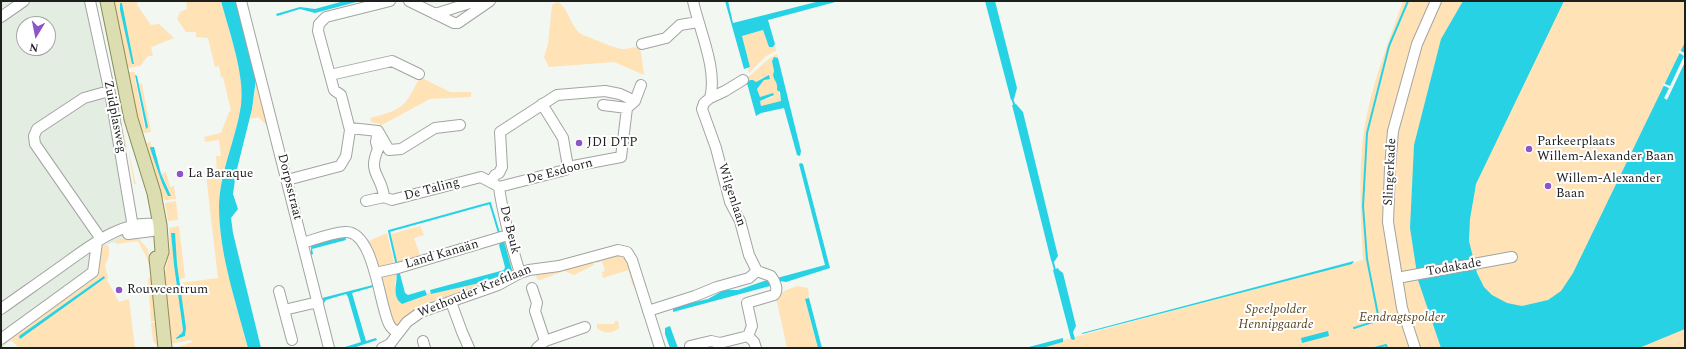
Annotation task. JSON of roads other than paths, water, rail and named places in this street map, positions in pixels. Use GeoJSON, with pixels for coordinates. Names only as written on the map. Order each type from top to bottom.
{"type":"FeatureCollection","features":[{"type":"Feature","properties":{"kind":"main road","name":"Zuidplasweg"},"geometry":{"type":"LineString","coordinates":[[107,1],[131,119],[149,178],[146,196],[154,226],[165,348]]}},
{"type":"Feature","properties":{"kind":"street"},"geometry":{"type":"LineString","coordinates":[[1,17],[24,1]]}},
{"type":"Feature","properties":{"kind":"street","name":"Zuidplasweg"},"geometry":{"type":"LineString","coordinates":[[90,1],[130,202],[133,230]]}},
{"type":"Feature","properties":{"kind":"street","name":"Dorpsstraat"},"geometry":{"type":"LineString","coordinates":[[241,1],[329,348]]}},
{"type":"Feature","properties":{"kind":"street"},"geometry":{"type":"LineString","coordinates":[[287,180],[340,166],[344,162],[346,156],[350,128],[341,95],[334,90],[318,31],[321,20],[326,17],[390,1]]}},
{"type":"Feature","properties":{"kind":"street"},"geometry":{"type":"LineString","coordinates":[[409,1],[454,23],[458,22],[486,3]]}},
{"type":"Feature","properties":{"kind":"street","name":"Wilgenlaan"},"geometry":{"type":"LineString","coordinates":[[693,1],[698,22],[704,37],[713,87],[710,98],[704,103],[702,109],[716,148],[730,202],[740,221],[749,255],[757,271]]}},
{"type":"Feature","properties":{"kind":"street","name":"Slingerkade"},"geometry":{"type":"LineString","coordinates":[[1415,348],[1402,308],[1388,222],[1390,168],[1393,131],[1417,44],[1436,1]]}},
{"type":"Feature","properties":{"kind":"street"},"geometry":{"type":"LineString","coordinates":[[435,14],[473,2],[486,3]]}},
{"type":"Feature","properties":{"kind":"street"},"geometry":{"type":"LineString","coordinates":[[642,44],[666,38],[680,25],[698,22]]}},
{"type":"Feature","properties":{"kind":"street"},"geometry":{"type":"LineString","coordinates":[[330,75],[392,61],[419,74]]}},
{"type":"Feature","properties":{"kind":"street"},"geometry":{"type":"LineString","coordinates":[[710,98],[743,80]]}},
{"type":"Feature","properties":{"kind":"street"},"geometry":{"type":"LineString","coordinates":[[631,104],[642,84]]}},
{"type":"Feature","properties":{"kind":"street"},"geometry":{"type":"LineString","coordinates":[[102,239],[36,144],[34,136],[37,129],[84,98],[109,91]]}},
{"type":"Feature","properties":{"kind":"street"},"geometry":{"type":"LineString","coordinates":[[495,184],[495,175],[499,173],[502,167],[500,132],[557,95],[605,91],[620,94],[631,104]]}},
{"type":"Feature","properties":{"kind":"street"},"geometry":{"type":"LineString","coordinates":[[542,104],[563,138],[568,168]]}},
{"type":"Feature","properties":{"kind":"street"},"geometry":{"type":"LineString","coordinates":[[603,104],[631,104]]}},
{"type":"Feature","properties":{"kind":"street","name":"De Esdoorn"},"geometry":{"type":"LineString","coordinates":[[475,178],[484,177],[495,184],[530,180],[568,168],[621,157],[631,104]]}},
{"type":"Feature","properties":{"kind":"street"},"geometry":{"type":"LineString","coordinates":[[378,131],[390,150],[400,149],[435,128],[460,125]]}},
{"type":"Feature","properties":{"kind":"street"},"geometry":{"type":"LineString","coordinates":[[350,128],[378,131]]}},
{"type":"Feature","properties":{"kind":"street"},"geometry":{"type":"LineString","coordinates":[[378,131],[376,142],[378,149],[374,157],[373,169],[383,190],[384,197]]}},
{"type":"Feature","properties":{"kind":"street","name":"De Taling"},"geometry":{"type":"LineString","coordinates":[[366,201],[384,197],[392,200],[475,178]]}},
{"type":"Feature","properties":{"kind":"street","name":"De Beuk"},"geometry":{"type":"LineString","coordinates":[[495,184],[508,235],[520,273]]}},
{"type":"Feature","properties":{"kind":"street"},"geometry":{"type":"LineString","coordinates":[[1,309],[102,239],[133,230],[154,226]]}},
{"type":"Feature","properties":{"kind":"street"},"geometry":{"type":"LineString","coordinates":[[303,243],[339,233],[345,232],[355,234],[364,243],[375,273],[390,325],[398,333]]}},
{"type":"Feature","properties":{"kind":"street","name":"Land Kanaän"},"geometry":{"type":"LineString","coordinates":[[375,273],[397,268],[508,235]]}},
{"type":"Feature","properties":{"kind":"street"},"geometry":{"type":"LineString","coordinates":[[1,339],[93,272],[102,239]]}},
{"type":"Feature","properties":{"kind":"street","name":"Wethouder Kreftlaan"},"geometry":{"type":"LineString","coordinates":[[388,347],[407,322],[421,312],[498,285],[520,273],[536,268],[559,266],[618,250],[627,252],[632,260],[648,311]]}},
{"type":"Feature","properties":{"kind":"street","name":"Todakade"},"geometry":{"type":"LineString","coordinates":[[1397,278],[1512,257]]}},
{"type":"Feature","properties":{"kind":"street"},"geometry":{"type":"LineString","coordinates":[[660,348],[648,311],[695,296],[716,287],[749,278],[757,271],[771,276],[777,289],[776,293],[774,295],[747,303],[752,326],[748,336],[721,345],[711,340],[690,346]]}},
{"type":"Feature","properties":{"kind":"street"},"geometry":{"type":"LineString","coordinates":[[532,288],[537,303],[535,311],[544,341]]}},
{"type":"Feature","properties":{"kind":"street"},"geometry":{"type":"LineString","coordinates":[[279,291],[292,340]]}},
{"type":"Feature","properties":{"kind":"street"},"geometry":{"type":"LineString","coordinates":[[284,310],[318,302]]}},
{"type":"Feature","properties":{"kind":"street"},"geometry":{"type":"LineString","coordinates":[[451,302],[462,332],[470,348]]}},
{"type":"Feature","properties":{"kind":"street"},"geometry":{"type":"LineString","coordinates":[[537,348],[544,341],[584,327]]}},
{"type":"Feature","properties":{"kind":"street"},"geometry":{"type":"LineString","coordinates":[[748,336],[754,342],[756,348]]}},
{"type":"Feature","properties":{"kind":"water"},"geometry":{"type":"Polygon","coordinates":[[[221,1],[236,1],[256,79],[252,109],[236,173],[233,194],[238,209],[231,218],[233,233],[261,348],[248,348],[229,278],[222,242],[219,206],[220,193],[225,168],[239,118],[242,93],[236,53],[221,1]]]}},
{"type":"Feature","properties":{"kind":"water"},"geometry":{"type":"Polygon","coordinates":[[[344,1],[360,1],[315,13],[300,9],[277,16],[276,14],[300,7],[315,9],[344,1]]]}},
{"type":"Feature","properties":{"kind":"water"},"geometry":{"type":"Polygon","coordinates":[[[725,1],[728,1],[733,23],[820,1],[839,1],[768,20],[775,44],[773,47],[769,47],[763,30],[742,36],[750,67],[744,69],[725,1]]]}},
{"type":"Feature","properties":{"kind":"water"},"geometry":{"type":"Polygon","coordinates":[[[985,1],[995,1],[1017,88],[1014,99],[1011,100],[985,1]]]}},
{"type":"Feature","properties":{"kind":"water"},"geometry":{"type":"Polygon","coordinates":[[[1463,1],[1564,1],[1476,184],[1470,219],[1469,241],[1477,273],[1484,287],[1492,295],[1507,303],[1522,306],[1548,300],[1561,291],[1573,273],[1685,42],[1685,329],[1639,348],[1441,348],[1418,280],[1410,228],[1414,145],[1441,39],[1463,1]]]}},
{"type":"Feature","properties":{"kind":"water"},"geometry":{"type":"Polygon","coordinates":[[[120,3],[122,3],[134,64],[132,64],[120,10],[120,3]]]}},
{"type":"Feature","properties":{"kind":"water"},"geometry":{"type":"Polygon","coordinates":[[[774,57],[778,58],[801,151],[800,156],[797,155],[784,108],[761,113],[756,116],[747,83],[750,80],[756,82],[769,75],[770,79],[764,80],[757,89],[760,97],[773,93],[774,95],[760,101],[761,106],[781,101],[780,92],[777,90],[777,85],[773,75],[774,71],[772,61],[774,57]]]}},
{"type":"Feature","properties":{"kind":"water"},"geometry":{"type":"Polygon","coordinates":[[[135,75],[137,76],[148,127],[146,129],[135,75]]]}},
{"type":"Feature","properties":{"kind":"water"},"geometry":{"type":"Polygon","coordinates":[[[1016,104],[1023,112],[1058,256],[1054,262],[1051,260],[1012,105],[1016,104]]]}},
{"type":"Feature","properties":{"kind":"water"},"geometry":{"type":"Polygon","coordinates":[[[154,147],[161,174],[171,196],[168,196],[162,183],[150,148],[154,147]]]}},
{"type":"Feature","properties":{"kind":"water"},"geometry":{"type":"Polygon","coordinates":[[[799,164],[803,164],[830,268],[786,282],[779,281],[777,278],[825,265],[799,164]]]}},
{"type":"Feature","properties":{"kind":"water"},"geometry":{"type":"Polygon","coordinates":[[[171,233],[175,233],[177,264],[186,328],[185,336],[176,339],[183,330],[171,233]]]}},
{"type":"Feature","properties":{"kind":"water"},"geometry":{"type":"Polygon","coordinates":[[[345,236],[346,240],[312,249],[313,254],[311,255],[311,247],[313,245],[345,236]]]}},
{"type":"Feature","properties":{"kind":"water"},"geometry":{"type":"Polygon","coordinates":[[[504,241],[512,270],[510,273],[475,284],[431,294],[430,290],[504,270],[505,267],[499,245],[504,241]]]}},
{"type":"Feature","properties":{"kind":"water"},"geometry":{"type":"Polygon","coordinates":[[[1354,261],[1352,264],[1082,334],[1082,333],[1354,261]]]}},
{"type":"Feature","properties":{"kind":"water"},"geometry":{"type":"Polygon","coordinates":[[[1058,268],[1063,273],[1076,326],[1073,332],[1075,339],[1073,340],[1071,339],[1053,270],[1058,268]]]}},
{"type":"Feature","properties":{"kind":"water"},"geometry":{"type":"Polygon","coordinates":[[[399,270],[405,293],[408,295],[425,290],[427,295],[402,304],[396,297],[396,271],[399,270]]]}},
{"type":"Feature","properties":{"kind":"water"},"geometry":{"type":"Polygon","coordinates":[[[104,276],[105,278],[20,339],[19,336],[104,276]]]}},
{"type":"Feature","properties":{"kind":"water"},"geometry":{"type":"Polygon","coordinates":[[[767,280],[770,286],[673,312],[673,307],[708,299],[724,290],[738,290],[767,280]]]}},
{"type":"Feature","properties":{"kind":"water"},"geometry":{"type":"Polygon","coordinates":[[[373,285],[373,287],[352,293],[366,341],[376,338],[377,340],[353,348],[342,348],[361,342],[348,297],[346,294],[326,300],[324,303],[322,298],[373,285]]]}},
{"type":"Feature","properties":{"kind":"water"},"geometry":{"type":"Polygon","coordinates":[[[809,298],[822,348],[818,348],[805,299],[809,298]]]}},
{"type":"Feature","properties":{"kind":"water"},"geometry":{"type":"Polygon","coordinates":[[[670,326],[678,348],[670,348],[665,334],[665,328],[670,326]]]}},
{"type":"Feature","properties":{"kind":"water"},"geometry":{"type":"Polygon","coordinates":[[[1328,331],[1329,336],[1302,343],[1301,338],[1328,331]]]}},
{"type":"Feature","properties":{"kind":"water"},"geometry":{"type":"Polygon","coordinates":[[[1063,338],[1063,342],[1042,348],[1025,348],[1063,338]]]}},
{"type":"Feature","properties":{"kind":"waterway"},"geometry":{"type":"LineString","coordinates":[[1354,328],[1379,320],[1367,259],[1363,206],[1367,133],[1389,46],[1408,1]]}},
{"type":"Feature","properties":{"kind":"waterway"},"geometry":{"type":"LineString","coordinates":[[1012,98],[1015,107]]}},
{"type":"Feature","properties":{"kind":"waterway"},"geometry":{"type":"LineString","coordinates":[[397,266],[389,231],[490,203],[499,233]]}},
{"type":"Feature","properties":{"kind":"waterway"},"geometry":{"type":"LineString","coordinates":[[1052,259],[1055,270]]}},
{"type":"Feature","properties":{"kind":"waterway"},"geometry":{"type":"LineString","coordinates":[[1375,348],[1386,345],[1387,348]]}},
{"type":"Feature","properties":{"kind":"place","name":"JDI DTP"},"geometry":{"type":"Point","coordinates":[579,143]}},
{"type":"Feature","properties":{"kind":"place","name":"Parkeerplaats Willem-Alexander Baan"},"geometry":{"type":"Point","coordinates":[1529,149]}},
{"type":"Feature","properties":{"kind":"place","name":"La Baraque"},"geometry":{"type":"Point","coordinates":[180,174]}},
{"type":"Feature","properties":{"kind":"place","name":"Willem-Alexander Baan"},"geometry":{"type":"Point","coordinates":[1548,186]}},
{"type":"Feature","properties":{"kind":"place","name":"Rouwcentrum"},"geometry":{"type":"Point","coordinates":[119,290]}},
{"type":"Feature","properties":{"kind":"park label","name":"Speelpolder Hennipgaarde"},"geometry":{"type":"Point","coordinates":[1276,318]}},
{"type":"Feature","properties":{"kind":"park label","name":"Eendragtspolder"},"geometry":{"type":"Point","coordinates":[1402,318]}}]}
